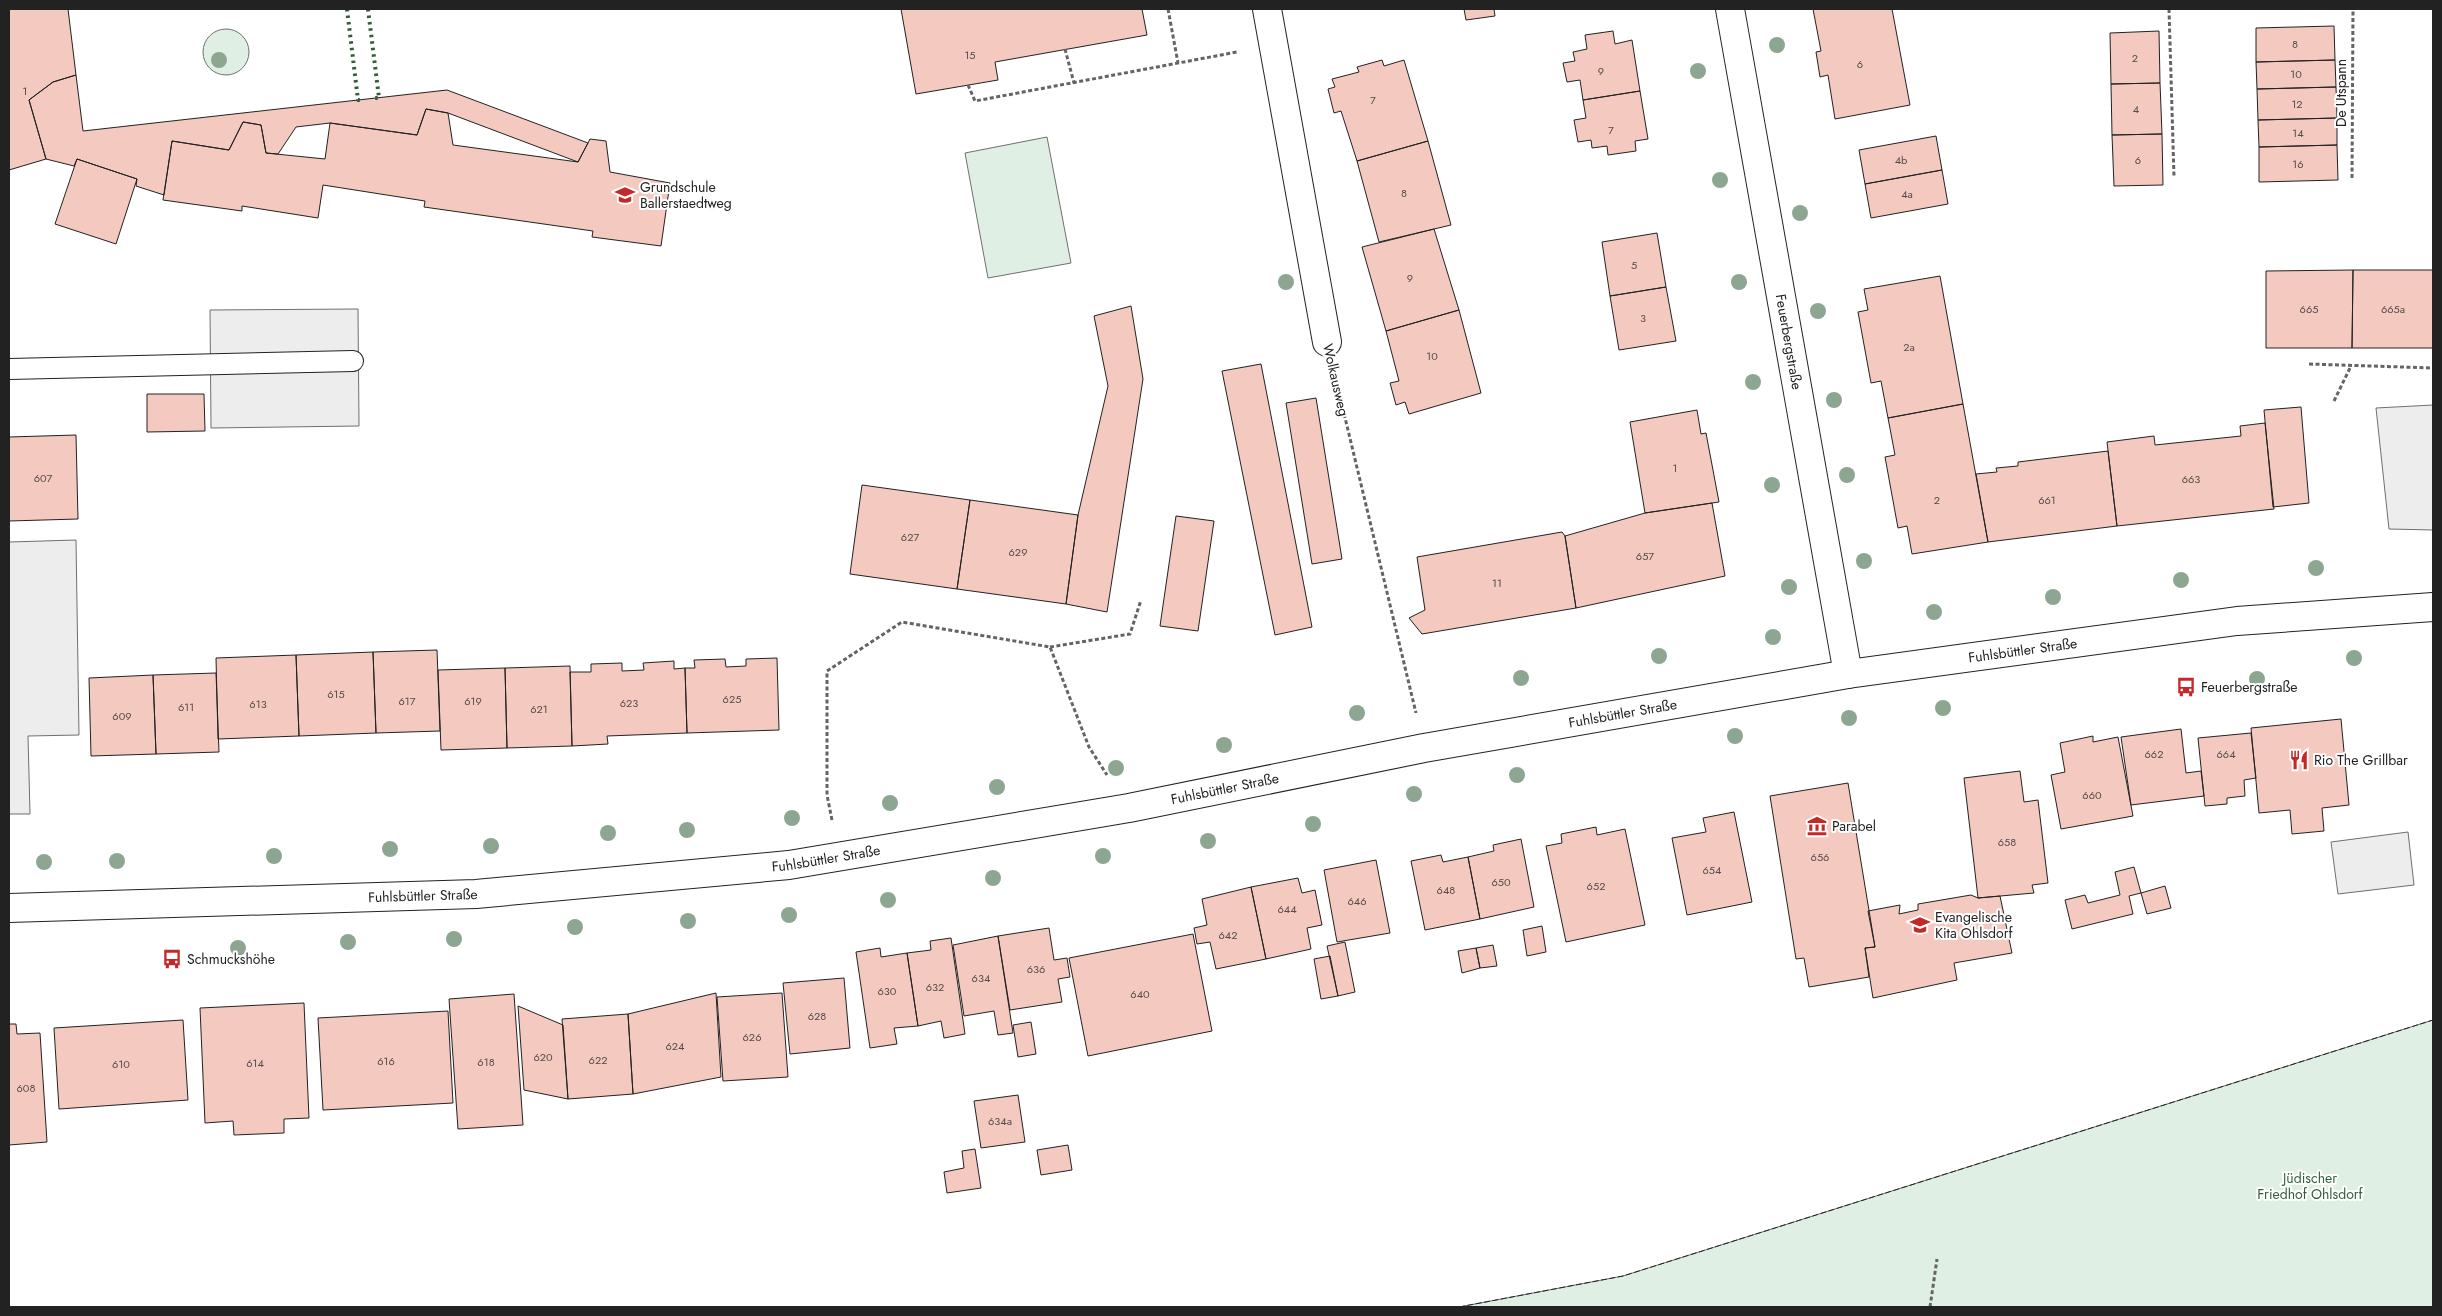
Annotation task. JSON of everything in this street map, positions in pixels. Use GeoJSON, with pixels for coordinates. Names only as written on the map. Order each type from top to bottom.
{"type":"FeatureCollection","features":[{"type":"Feature","properties":{"kind":"main road","name":"Wolkausweg"},"geometry":{"type":"LineString","coordinates":[[1267,9],[1327,342]]}},
{"type":"Feature","properties":{"kind":"main road","name":"Feuerbergstraße"},"geometry":{"type":"LineString","coordinates":[[1730,9],[1848,674]]}},
{"type":"Feature","properties":{"kind":"main road","name":"Fuhlsbüttler Straße"},"geometry":{"type":"LineString","coordinates":[[9,908],[476,894],[789,865],[1129,808],[1424,748],[1848,674],[2236,621],[2433,608]]}},
{"type":"Feature","properties":{"kind":"lane"},"geometry":{"type":"LineString","coordinates":[[9,369],[353,362]]}},
{"type":"Feature","properties":{"kind":"path"},"geometry":{"type":"LineString","coordinates":[[1168,9],[1178,63]]}},
{"type":"Feature","properties":{"kind":"path"},"geometry":{"type":"LineString","coordinates":[[2169,9],[2174,176]]}},
{"type":"Feature","properties":{"kind":"path","name":"De Utspann"},"geometry":{"type":"LineString","coordinates":[[2352,9],[2352,178]]}},
{"type":"Feature","properties":{"kind":"path"},"geometry":{"type":"LineString","coordinates":[[968,85],[974,101],[1274,45]]}},
{"type":"Feature","properties":{"kind":"path"},"geometry":{"type":"LineString","coordinates":[[1065,49],[1074,83]]}},
{"type":"Feature","properties":{"kind":"path","name":"Wolkausweg"},"geometry":{"type":"LineString","coordinates":[[1327,342],[1424,748]]}},
{"type":"Feature","properties":{"kind":"path"},"geometry":{"type":"LineString","coordinates":[[2309,364],[2433,368]]}},
{"type":"Feature","properties":{"kind":"path"},"geometry":{"type":"LineString","coordinates":[[2334,401],[2351,366]]}},
{"type":"Feature","properties":{"kind":"path"},"geometry":{"type":"LineString","coordinates":[[840,857],[827,795],[827,671],[902,622],[1050,647],[1130,634],[1141,600]]}},
{"type":"Feature","properties":{"kind":"path"},"geometry":{"type":"LineString","coordinates":[[1050,647],[1089,747],[1129,808]]}},
{"type":"Feature","properties":{"kind":"path"},"geometry":{"type":"LineString","coordinates":[[1930,1307],[1937,1259]]}},
{"type":"Feature","properties":{"kind":"green space"},"geometry":{"type":"Polygon","coordinates":[[[221,29],[231,29],[245,39],[249,52],[245,65],[239,71],[231,75],[221,75],[207,65],[203,57],[203,47],[213,33],[221,29]]]}},
{"type":"Feature","properties":{"kind":"green space"},"geometry":{"type":"Polygon","coordinates":[[[1047,137],[1071,263],[988,278],[965,153],[1047,137]]]}},
{"type":"Feature","properties":{"kind":"green space","name":"Jüdischer Friedhof Ohlsdorf"},"geometry":{"type":"Polygon","coordinates":[[[2433,1020],[2433,1307],[1459,1307],[1623,1276],[2433,1020]]]}},
{"type":"Feature","properties":{"kind":"shaded area"},"geometry":{"type":"Polygon","coordinates":[[[358,309],[359,426],[211,428],[210,310],[358,309]]]}},
{"type":"Feature","properties":{"kind":"shaded area"},"geometry":{"type":"Polygon","coordinates":[[[2433,405],[2433,530],[2389,529],[2376,408],[2433,405]]]}},
{"type":"Feature","properties":{"kind":"shaded area"},"geometry":{"type":"Polygon","coordinates":[[[76,540],[79,735],[28,736],[30,814],[9,814],[9,542],[76,540]]]}},
{"type":"Feature","properties":{"kind":"shaded area"},"geometry":{"type":"Polygon","coordinates":[[[2408,832],[2414,885],[2338,894],[2331,842],[2408,832]]]}},
{"type":"Feature","properties":{"kind":"building"},"geometry":{"type":"Polygon","coordinates":[[[9,9],[68,9],[76,75],[53,82],[29,100],[46,159],[9,170],[9,9]]]}},
{"type":"Feature","properties":{"kind":"building"},"geometry":{"type":"Polygon","coordinates":[[[901,9],[1142,9],[1147,35],[995,62],[998,80],[916,94],[901,9]]]}},
{"type":"Feature","properties":{"kind":"building"},"geometry":{"type":"Polygon","coordinates":[[[1464,9],[1494,9],[1495,16],[1466,20],[1464,9]]]}},
{"type":"Feature","properties":{"kind":"building"},"geometry":{"type":"Polygon","coordinates":[[[1813,9],[1892,9],[1910,105],[1835,119],[1828,75],[1820,77],[1816,52],[1821,51],[1813,9]]]}},
{"type":"Feature","properties":{"kind":"building"},"geometry":{"type":"Polygon","coordinates":[[[2334,26],[2335,60],[2256,62],[2256,28],[2334,26]]]}},
{"type":"Feature","properties":{"kind":"building"},"geometry":{"type":"Polygon","coordinates":[[[1613,31],[1615,44],[1632,40],[1640,91],[1583,100],[1580,80],[1567,82],[1563,63],[1575,61],[1573,52],[1587,49],[1585,35],[1613,31]]]}},
{"type":"Feature","properties":{"kind":"building"},"geometry":{"type":"Polygon","coordinates":[[[2159,31],[2160,83],[2111,84],[2110,33],[2159,31]]]}},
{"type":"Feature","properties":{"kind":"building"},"geometry":{"type":"Polygon","coordinates":[[[1382,60],[1384,66],[1404,60],[1428,141],[1357,161],[1341,111],[1334,113],[1328,89],[1335,87],[1332,79],[1359,72],[1357,67],[1382,60]]]}},
{"type":"Feature","properties":{"kind":"building"},"geometry":{"type":"Polygon","coordinates":[[[2335,60],[2336,87],[2257,89],[2256,62],[2335,60]]]}},
{"type":"Feature","properties":{"kind":"building"},"geometry":{"type":"Polygon","coordinates":[[[76,75],[83,131],[447,90],[588,143],[578,162],[448,113],[426,109],[417,135],[330,123],[296,127],[278,154],[266,153],[261,125],[243,122],[229,150],[172,141],[164,195],[136,186],[137,179],[77,159],[74,166],[46,159],[29,100],[53,82],[76,75]]]}},
{"type":"Feature","properties":{"kind":"building"},"geometry":{"type":"Polygon","coordinates":[[[2160,83],[2162,134],[2112,135],[2111,84],[2160,83]]]}},
{"type":"Feature","properties":{"kind":"building"},"geometry":{"type":"Polygon","coordinates":[[[2336,87],[2337,118],[2258,120],[2257,89],[2336,87]]]}},
{"type":"Feature","properties":{"kind":"building"},"geometry":{"type":"Polygon","coordinates":[[[1640,91],[1648,139],[1635,141],[1636,151],[1608,155],[1607,146],[1592,148],[1591,140],[1578,142],[1574,120],[1586,118],[1583,100],[1640,91]]]}},
{"type":"Feature","properties":{"kind":"building"},"geometry":{"type":"Polygon","coordinates":[[[426,109],[448,113],[453,145],[578,162],[590,139],[606,141],[610,172],[670,183],[661,246],[592,237],[593,231],[424,207],[425,201],[323,185],[318,218],[242,206],[242,211],[163,200],[172,141],[229,150],[243,122],[261,125],[266,153],[325,159],[330,123],[417,135],[426,109]]]}},
{"type":"Feature","properties":{"kind":"building"},"geometry":{"type":"Polygon","coordinates":[[[2337,118],[2337,145],[2259,147],[2258,120],[2337,118]]]}},
{"type":"Feature","properties":{"kind":"building"},"geometry":{"type":"Polygon","coordinates":[[[2162,134],[2163,185],[2114,186],[2112,135],[2162,134]]]}},
{"type":"Feature","properties":{"kind":"building"},"geometry":{"type":"Polygon","coordinates":[[[1936,136],[1942,170],[1865,184],[1859,150],[1936,136]]]}},
{"type":"Feature","properties":{"kind":"building"},"geometry":{"type":"Polygon","coordinates":[[[1428,141],[1451,225],[1379,242],[1357,161],[1428,141]]]}},
{"type":"Feature","properties":{"kind":"building"},"geometry":{"type":"Polygon","coordinates":[[[2337,145],[2338,180],[2259,182],[2259,147],[2337,145]]]}},
{"type":"Feature","properties":{"kind":"building"},"geometry":{"type":"Polygon","coordinates":[[[77,159],[137,179],[116,244],[55,224],[77,159]]]}},
{"type":"Feature","properties":{"kind":"building"},"geometry":{"type":"Polygon","coordinates":[[[1942,170],[1948,204],[1871,218],[1865,184],[1942,170]]]}},
{"type":"Feature","properties":{"kind":"building"},"geometry":{"type":"Polygon","coordinates":[[[1434,229],[1459,310],[1386,331],[1362,247],[1434,229]]]}},
{"type":"Feature","properties":{"kind":"building"},"geometry":{"type":"Polygon","coordinates":[[[1657,233],[1666,287],[1610,296],[1602,242],[1657,233]]]}},
{"type":"Feature","properties":{"kind":"building"},"geometry":{"type":"Polygon","coordinates":[[[2353,270],[2352,348],[2266,348],[2266,271],[2353,270]]]}},
{"type":"Feature","properties":{"kind":"building"},"geometry":{"type":"Polygon","coordinates":[[[2353,270],[2433,270],[2433,348],[2352,348],[2353,270]]]}},
{"type":"Feature","properties":{"kind":"building"},"geometry":{"type":"Polygon","coordinates":[[[1940,276],[1963,404],[1888,418],[1881,381],[1871,383],[1858,312],[1868,310],[1864,289],[1940,276]]]}},
{"type":"Feature","properties":{"kind":"building"},"geometry":{"type":"Polygon","coordinates":[[[1666,287],[1676,341],[1619,350],[1610,296],[1666,287]]]}},
{"type":"Feature","properties":{"kind":"building"},"geometry":{"type":"Polygon","coordinates":[[[1131,306],[1143,379],[1107,612],[1066,604],[1078,515],[1108,386],[1094,316],[1131,306]]]}},
{"type":"Feature","properties":{"kind":"building"},"geometry":{"type":"Polygon","coordinates":[[[1459,310],[1481,393],[1409,414],[1405,402],[1396,405],[1390,383],[1399,381],[1386,331],[1459,310]]]}},
{"type":"Feature","properties":{"kind":"building"},"geometry":{"type":"Polygon","coordinates":[[[1261,364],[1312,627],[1275,635],[1222,371],[1261,364]]]}},
{"type":"Feature","properties":{"kind":"building"},"geometry":{"type":"Polygon","coordinates":[[[147,394],[204,394],[205,431],[147,432],[147,394]]]}},
{"type":"Feature","properties":{"kind":"building"},"geometry":{"type":"Polygon","coordinates":[[[1316,398],[1342,559],[1312,564],[1286,403],[1316,398]]]}},
{"type":"Feature","properties":{"kind":"building"},"geometry":{"type":"Polygon","coordinates":[[[1963,404],[1988,542],[1912,554],[1907,526],[1898,528],[1885,457],[1895,455],[1888,418],[1963,404]]]}},
{"type":"Feature","properties":{"kind":"building"},"geometry":{"type":"Polygon","coordinates":[[[2301,407],[2309,503],[2273,507],[2264,410],[2301,407]]]}},
{"type":"Feature","properties":{"kind":"building"},"geometry":{"type":"Polygon","coordinates":[[[1697,410],[1701,434],[1706,433],[1719,502],[1645,513],[1630,422],[1697,410]]]}},
{"type":"Feature","properties":{"kind":"building"},"geometry":{"type":"Polygon","coordinates":[[[2265,423],[2274,509],[2117,526],[2107,442],[2154,436],[2155,445],[2241,436],[2240,426],[2265,423]]]}},
{"type":"Feature","properties":{"kind":"building"},"geometry":{"type":"Polygon","coordinates":[[[76,435],[78,519],[9,521],[9,437],[76,435]]]}},
{"type":"Feature","properties":{"kind":"building"},"geometry":{"type":"Polygon","coordinates":[[[2108,451],[2117,526],[1988,542],[1976,474],[1997,472],[1996,468],[2018,466],[2018,462],[2108,451]]]}},
{"type":"Feature","properties":{"kind":"building"},"geometry":{"type":"Polygon","coordinates":[[[862,485],[970,500],[957,589],[850,574],[862,485]]]}},
{"type":"Feature","properties":{"kind":"building"},"geometry":{"type":"Polygon","coordinates":[[[970,500],[1078,515],[1066,604],[957,589],[970,500]]]}},
{"type":"Feature","properties":{"kind":"building"},"geometry":{"type":"Polygon","coordinates":[[[1712,503],[1725,576],[1576,608],[1565,536],[1645,513],[1712,503]]]}},
{"type":"Feature","properties":{"kind":"building"},"geometry":{"type":"Polygon","coordinates":[[[1176,516],[1214,521],[1198,631],[1160,626],[1176,516]]]}},
{"type":"Feature","properties":{"kind":"building"},"geometry":{"type":"Polygon","coordinates":[[[1562,532],[1565,536],[1576,608],[1422,634],[1409,618],[1425,610],[1417,557],[1562,532]]]}},
{"type":"Feature","properties":{"kind":"building"},"geometry":{"type":"Polygon","coordinates":[[[437,650],[440,731],[376,733],[373,652],[437,650]]]}},
{"type":"Feature","properties":{"kind":"building"},"geometry":{"type":"Polygon","coordinates":[[[373,652],[376,733],[299,736],[296,655],[373,652]]]}},
{"type":"Feature","properties":{"kind":"building"},"geometry":{"type":"Polygon","coordinates":[[[296,655],[299,736],[218,739],[216,658],[296,655]]]}},
{"type":"Feature","properties":{"kind":"building"},"geometry":{"type":"Polygon","coordinates":[[[777,658],[779,730],[687,733],[685,668],[695,668],[694,660],[725,659],[726,667],[746,666],[746,659],[777,658]]]}},
{"type":"Feature","properties":{"kind":"building"},"geometry":{"type":"Polygon","coordinates":[[[674,661],[674,669],[685,668],[687,733],[607,736],[608,744],[572,746],[570,672],[591,672],[591,664],[622,663],[622,671],[644,670],[643,663],[674,661]]]}},
{"type":"Feature","properties":{"kind":"building"},"geometry":{"type":"Polygon","coordinates":[[[570,666],[572,746],[507,748],[505,668],[570,666]]]}},
{"type":"Feature","properties":{"kind":"building"},"geometry":{"type":"Polygon","coordinates":[[[505,668],[507,748],[441,750],[438,670],[505,668]]]}},
{"type":"Feature","properties":{"kind":"building"},"geometry":{"type":"Polygon","coordinates":[[[216,673],[219,752],[156,754],[153,675],[216,673]]]}},
{"type":"Feature","properties":{"kind":"building"},"geometry":{"type":"Polygon","coordinates":[[[153,675],[156,754],[91,756],[89,678],[153,675]]]}},
{"type":"Feature","properties":{"kind":"building"},"geometry":{"type":"Polygon","coordinates":[[[2341,719],[2349,805],[2322,808],[2324,831],[2292,834],[2290,810],[2259,813],[2251,728],[2341,719]]]}},
{"type":"Feature","properties":{"kind":"building"},"geometry":{"type":"Polygon","coordinates":[[[2181,729],[2186,773],[2201,771],[2204,796],[2131,805],[2121,737],[2181,729]]]}},
{"type":"Feature","properties":{"kind":"building"},"geometry":{"type":"Polygon","coordinates":[[[2251,733],[2256,778],[2244,780],[2245,796],[2227,798],[2227,804],[2205,806],[2198,738],[2251,733]]]}},
{"type":"Feature","properties":{"kind":"building"},"geometry":{"type":"Polygon","coordinates":[[[2093,736],[2093,742],[2118,737],[2133,816],[2061,829],[2051,775],[2065,772],[2060,743],[2093,736]]]}},
{"type":"Feature","properties":{"kind":"building"},"geometry":{"type":"Polygon","coordinates":[[[2020,771],[2024,802],[2038,800],[2048,883],[2032,885],[2034,893],[1978,898],[1964,778],[2020,771]]]}},
{"type":"Feature","properties":{"kind":"building"},"geometry":{"type":"Polygon","coordinates":[[[1848,783],[1875,947],[1865,948],[1869,977],[1809,987],[1804,958],[1796,959],[1770,796],[1848,783]]]}},
{"type":"Feature","properties":{"kind":"building"},"geometry":{"type":"Polygon","coordinates":[[[1734,812],[1752,902],[1687,915],[1672,838],[1706,832],[1703,818],[1734,812]]]}},
{"type":"Feature","properties":{"kind":"building"},"geometry":{"type":"Polygon","coordinates":[[[1596,827],[1597,835],[1625,829],[1645,925],[1566,942],[1546,846],[1562,843],[1561,834],[1596,827]]]}},
{"type":"Feature","properties":{"kind":"building"},"geometry":{"type":"Polygon","coordinates":[[[1521,839],[1534,907],[1480,919],[1468,857],[1494,851],[1493,845],[1521,839]]]}},
{"type":"Feature","properties":{"kind":"building"},"geometry":{"type":"Polygon","coordinates":[[[1441,855],[1443,862],[1468,857],[1480,919],[1425,930],[1411,861],[1441,855]]]}},
{"type":"Feature","properties":{"kind":"building"},"geometry":{"type":"Polygon","coordinates":[[[1376,860],[1390,933],[1337,942],[1324,870],[1376,860]]]}},
{"type":"Feature","properties":{"kind":"building"},"geometry":{"type":"Polygon","coordinates":[[[2134,867],[2141,893],[2129,896],[2133,914],[2072,929],[2065,900],[2085,895],[2088,903],[2120,895],[2115,872],[2134,867]]]}},
{"type":"Feature","properties":{"kind":"building"},"geometry":{"type":"Polygon","coordinates":[[[1298,878],[1302,893],[1315,890],[1322,925],[1307,928],[1311,949],[1266,959],[1251,887],[1298,878]]]}},
{"type":"Feature","properties":{"kind":"building"},"geometry":{"type":"Polygon","coordinates":[[[2165,886],[2171,908],[2147,914],[2141,893],[2165,886]]]}},
{"type":"Feature","properties":{"kind":"building"},"geometry":{"type":"Polygon","coordinates":[[[1251,887],[1266,959],[1216,969],[1210,942],[1197,944],[1194,928],[1207,925],[1202,899],[1251,887]]]}},
{"type":"Feature","properties":{"kind":"building"},"geometry":{"type":"Polygon","coordinates":[[[1971,895],[1978,898],[2000,896],[2012,953],[1954,963],[1957,980],[1873,998],[1865,948],[1875,947],[1868,911],[1900,905],[1899,914],[1918,910],[1918,904],[1971,895]]]}},
{"type":"Feature","properties":{"kind":"building"},"geometry":{"type":"Polygon","coordinates":[[[1542,926],[1546,952],[1527,956],[1523,930],[1542,926]]]}},
{"type":"Feature","properties":{"kind":"building"},"geometry":{"type":"Polygon","coordinates":[[[1049,928],[1054,960],[1067,958],[1070,977],[1058,979],[1062,1002],[1010,1010],[998,936],[1049,928]]]}},
{"type":"Feature","properties":{"kind":"building"},"geometry":{"type":"Polygon","coordinates":[[[1193,934],[1212,1031],[1088,1056],[1069,958],[1193,934]]]}},
{"type":"Feature","properties":{"kind":"building"},"geometry":{"type":"Polygon","coordinates":[[[998,936],[1013,1033],[998,1035],[994,1011],[964,1016],[953,945],[998,936]]]}},
{"type":"Feature","properties":{"kind":"building"},"geometry":{"type":"Polygon","coordinates":[[[951,938],[965,1034],[944,1038],[941,1021],[918,1026],[907,953],[931,950],[930,941],[951,938]]]}},
{"type":"Feature","properties":{"kind":"building"},"geometry":{"type":"Polygon","coordinates":[[[1345,942],[1355,992],[1338,996],[1327,946],[1345,942]]]}},
{"type":"Feature","properties":{"kind":"building"},"geometry":{"type":"Polygon","coordinates":[[[1493,945],[1497,966],[1480,968],[1476,948],[1493,945]]]}},
{"type":"Feature","properties":{"kind":"building"},"geometry":{"type":"Polygon","coordinates":[[[880,948],[881,957],[907,953],[918,1026],[894,1028],[897,1044],[870,1048],[856,952],[880,948]]]}},
{"type":"Feature","properties":{"kind":"building"},"geometry":{"type":"Polygon","coordinates":[[[1476,948],[1480,968],[1462,973],[1458,951],[1476,948]]]}},
{"type":"Feature","properties":{"kind":"building"},"geometry":{"type":"Polygon","coordinates":[[[1330,956],[1338,996],[1321,999],[1314,959],[1330,956]]]}},
{"type":"Feature","properties":{"kind":"building"},"geometry":{"type":"Polygon","coordinates":[[[844,978],[850,1048],[790,1054],[783,983],[844,978]]]}},
{"type":"Feature","properties":{"kind":"building"},"geometry":{"type":"Polygon","coordinates":[[[716,993],[721,1077],[633,1094],[628,1014],[716,993]]]}},
{"type":"Feature","properties":{"kind":"building"},"geometry":{"type":"Polygon","coordinates":[[[782,993],[788,1077],[723,1081],[717,997],[782,993]]]}},
{"type":"Feature","properties":{"kind":"building"},"geometry":{"type":"Polygon","coordinates":[[[514,994],[523,1125],[458,1129],[449,999],[514,994]]]}},
{"type":"Feature","properties":{"kind":"building"},"geometry":{"type":"Polygon","coordinates":[[[304,1003],[309,1118],[284,1119],[284,1133],[234,1135],[233,1121],[205,1123],[200,1008],[304,1003]]]}},
{"type":"Feature","properties":{"kind":"building"},"geometry":{"type":"Polygon","coordinates":[[[518,1006],[563,1025],[568,1099],[524,1090],[518,1006]]]}},
{"type":"Feature","properties":{"kind":"building"},"geometry":{"type":"Polygon","coordinates":[[[448,1011],[453,1103],[323,1110],[318,1018],[448,1011]]]}},
{"type":"Feature","properties":{"kind":"building"},"geometry":{"type":"Polygon","coordinates":[[[628,1014],[633,1094],[568,1099],[562,1019],[628,1014]]]}},
{"type":"Feature","properties":{"kind":"building"},"geometry":{"type":"Polygon","coordinates":[[[183,1020],[188,1100],[59,1109],[54,1028],[183,1020]]]}},
{"type":"Feature","properties":{"kind":"building"},"geometry":{"type":"Polygon","coordinates":[[[1031,1022],[1036,1054],[1018,1057],[1013,1025],[1031,1022]]]}},
{"type":"Feature","properties":{"kind":"building"},"geometry":{"type":"Polygon","coordinates":[[[9,1024],[16,1024],[17,1034],[40,1033],[47,1142],[9,1145],[9,1024]]]}},
{"type":"Feature","properties":{"kind":"building"},"geometry":{"type":"Polygon","coordinates":[[[1018,1095],[1025,1142],[981,1148],[974,1101],[1018,1095]]]}},
{"type":"Feature","properties":{"kind":"building"},"geometry":{"type":"Polygon","coordinates":[[[1068,1145],[1072,1170],[1041,1175],[1037,1150],[1068,1145]]]}},
{"type":"Feature","properties":{"kind":"building"},"geometry":{"type":"Polygon","coordinates":[[[975,1149],[981,1188],[947,1193],[944,1172],[964,1168],[962,1151],[975,1149]]]}},
{"type":"Feature","properties":{"kind":"hedge"},"geometry":{"type":"LineString","coordinates":[[347,9],[358,100],[361,100]]}},
{"type":"Feature","properties":{"kind":"hedge"},"geometry":{"type":"LineString","coordinates":[[368,9],[379,98],[375,98]]}},
{"type":"Feature","properties":{"kind":"fence"},"geometry":{"type":"LineString","coordinates":[[1459,1307],[1623,1276],[2433,1020]]}},
{"type":"Feature","properties":{"kind":"place","name":"Grundschule Ballerstaedtweg"},"geometry":{"type":"Point","coordinates":[625,195]}},
{"type":"Feature","properties":{"kind":"place","name":"Feuerbergstraße"},"geometry":{"type":"Point","coordinates":[2186,687]}},
{"type":"Feature","properties":{"kind":"place","name":"Rio The Grillbar"},"geometry":{"type":"Point","coordinates":[2299,760]}},
{"type":"Feature","properties":{"kind":"place","name":"Parabel"},"geometry":{"type":"Point","coordinates":[1817,826]}},
{"type":"Feature","properties":{"kind":"place","name":"Evangelische Kita Ohlsdorf"},"geometry":{"type":"Point","coordinates":[1920,925]}},
{"type":"Feature","properties":{"kind":"place","name":"Schmuckshöhe"},"geometry":{"type":"Point","coordinates":[172,959]}}]}
